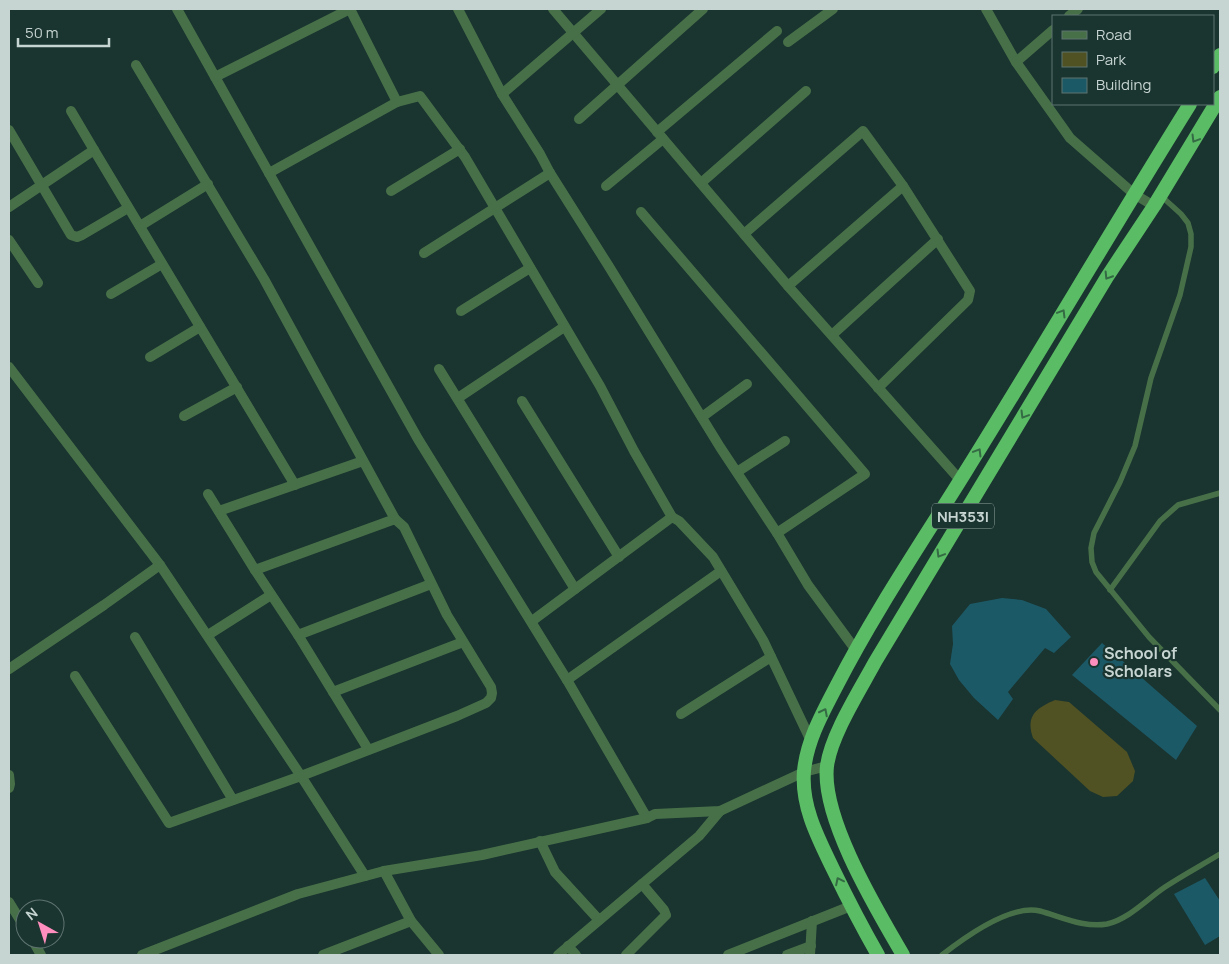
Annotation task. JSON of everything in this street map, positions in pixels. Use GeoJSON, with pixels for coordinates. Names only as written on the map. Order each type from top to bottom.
{"type":"FeatureCollection","features":[{"type":"Feature","properties":{"kind":"highway","name":"NH353I"},"geometry":{"type":"LineString","coordinates":[[903,955],[869,896],[832,809],[827,766],[835,740],[875,662],[1107,278],[1157,201],[1220,97]]}},
{"type":"Feature","properties":{"kind":"highway","name":"NH353I"},"geometry":{"type":"LineString","coordinates":[[878,955],[850,906],[810,818],[806,799],[804,772],[811,741],[820,718],[856,649],[1189,105]]}},
{"type":"Feature","properties":{"kind":"street"},"geometry":{"type":"LineString","coordinates":[[177,9],[418,440],[568,680],[647,818]]}},
{"type":"Feature","properties":{"kind":"street"},"geometry":{"type":"LineString","coordinates":[[215,77],[350,9],[397,102]]}},
{"type":"Feature","properties":{"kind":"street"},"geometry":{"type":"LineString","coordinates":[[458,9],[502,94],[550,173],[736,472],[777,532],[808,585],[856,649]]}},
{"type":"Feature","properties":{"kind":"street"},"geometry":{"type":"LineString","coordinates":[[553,9],[618,83],[660,136],[788,286],[960,480]]}},
{"type":"Feature","properties":{"kind":"street"},"geometry":{"type":"LineString","coordinates":[[502,94],[601,9]]}},
{"type":"Feature","properties":{"kind":"street"},"geometry":{"type":"LineString","coordinates":[[579,119],[703,9]]}},
{"type":"Feature","properties":{"kind":"street"},"geometry":{"type":"LineString","coordinates":[[788,42],[833,9]]}},
{"type":"Feature","properties":{"kind":"street"},"geometry":{"type":"LineString","coordinates":[[986,9],[1016,62],[1070,138],[1134,194],[1157,201]]}},
{"type":"Feature","properties":{"kind":"street"},"geometry":{"type":"LineString","coordinates":[[606,186],[777,31]]}},
{"type":"Feature","properties":{"kind":"street"},"geometry":{"type":"LineString","coordinates":[[1016,62],[1052,31]]}},
{"type":"Feature","properties":{"kind":"street"},"geometry":{"type":"LineString","coordinates":[[74,676],[169,822],[301,776],[457,716],[486,703],[492,694],[491,687],[446,615],[404,528],[395,519],[264,279],[136,65]]}},
{"type":"Feature","properties":{"kind":"street"},"geometry":{"type":"LineString","coordinates":[[701,183],[806,92]]}},
{"type":"Feature","properties":{"kind":"street"},"geometry":{"type":"LineString","coordinates":[[269,173],[397,102],[420,96],[460,149],[496,209],[600,386],[672,517],[679,521],[713,557],[763,640],[811,741]]}},
{"type":"Feature","properties":{"kind":"street"},"geometry":{"type":"LineString","coordinates":[[71,110],[295,484]]}},
{"type":"Feature","properties":{"kind":"street"},"geometry":{"type":"LineString","coordinates":[[9,130],[71,235],[77,237],[128,208]]}},
{"type":"Feature","properties":{"kind":"street"},"geometry":{"type":"LineString","coordinates":[[744,234],[863,132],[902,186],[970,291],[968,300],[878,388]]}},
{"type":"Feature","properties":{"kind":"street"},"geometry":{"type":"LineString","coordinates":[[392,191],[460,149]]}},
{"type":"Feature","properties":{"kind":"street"},"geometry":{"type":"LineString","coordinates":[[9,207],[94,150]]}},
{"type":"Feature","properties":{"kind":"street"},"geometry":{"type":"LineString","coordinates":[[424,253],[550,173]]}},
{"type":"Feature","properties":{"kind":"street"},"geometry":{"type":"LineString","coordinates":[[140,226],[208,184]]}},
{"type":"Feature","properties":{"kind":"street"},"geometry":{"type":"LineString","coordinates":[[788,286],[902,186]]}},
{"type":"Feature","properties":{"kind":"street"},"geometry":{"type":"LineString","coordinates":[[641,212],[865,474],[777,532]]}},
{"type":"Feature","properties":{"kind":"street"},"geometry":{"type":"LineString","coordinates":[[9,240],[38,283]]}},
{"type":"Feature","properties":{"kind":"street"},"geometry":{"type":"LineString","coordinates":[[832,335],[938,240]]}},
{"type":"Feature","properties":{"kind":"street"},"geometry":{"type":"LineString","coordinates":[[111,294],[162,264]]}},
{"type":"Feature","properties":{"kind":"street"},"geometry":{"type":"LineString","coordinates":[[461,311],[530,268]]}},
{"type":"Feature","properties":{"kind":"street"},"geometry":{"type":"LineString","coordinates":[[150,357],[200,327]]}},
{"type":"Feature","properties":{"kind":"street"},"geometry":{"type":"LineString","coordinates":[[458,398],[564,327]]}},
{"type":"Feature","properties":{"kind":"street"},"geometry":{"type":"LineString","coordinates":[[9,367],[160,565],[301,776],[365,876]]}},
{"type":"Feature","properties":{"kind":"street"},"geometry":{"type":"LineString","coordinates":[[439,369],[576,589]]}},
{"type":"Feature","properties":{"kind":"street"},"geometry":{"type":"LineString","coordinates":[[702,417],[747,384]]}},
{"type":"Feature","properties":{"kind":"street"},"geometry":{"type":"LineString","coordinates":[[184,416],[237,387]]}},
{"type":"Feature","properties":{"kind":"street"},"geometry":{"type":"LineString","coordinates":[[522,401],[619,557]]}},
{"type":"Feature","properties":{"kind":"street"},"geometry":{"type":"LineString","coordinates":[[736,472],[785,441]]}},
{"type":"Feature","properties":{"kind":"street"},"geometry":{"type":"LineString","coordinates":[[219,511],[363,461]]}},
{"type":"Feature","properties":{"kind":"street"},"geometry":{"type":"LineString","coordinates":[[208,494],[298,635],[368,750]]}},
{"type":"Feature","properties":{"kind":"street"},"geometry":{"type":"LineString","coordinates":[[532,621],[672,517]]}},
{"type":"Feature","properties":{"kind":"street"},"geometry":{"type":"LineString","coordinates":[[255,570],[395,519]]}},
{"type":"Feature","properties":{"kind":"street"},"geometry":{"type":"LineString","coordinates":[[9,669],[160,565]]}},
{"type":"Feature","properties":{"kind":"street"},"geometry":{"type":"LineString","coordinates":[[568,680],[721,571]]}},
{"type":"Feature","properties":{"kind":"street"},"geometry":{"type":"LineString","coordinates":[[298,635],[431,584]]}},
{"type":"Feature","properties":{"kind":"street"},"geometry":{"type":"LineString","coordinates":[[208,635],[271,594]]}},
{"type":"Feature","properties":{"kind":"street"},"geometry":{"type":"LineString","coordinates":[[135,637],[233,800]]}},
{"type":"Feature","properties":{"kind":"street"},"geometry":{"type":"LineString","coordinates":[[333,692],[463,642]]}},
{"type":"Feature","properties":{"kind":"street"},"geometry":{"type":"LineString","coordinates":[[681,714],[771,657]]}},
{"type":"Feature","properties":{"kind":"street"},"geometry":{"type":"LineString","coordinates":[[142,955],[298,894],[384,871],[482,855],[647,818],[655,814],[720,811],[804,772],[827,766]]}},
{"type":"Feature","properties":{"kind":"street"},"geometry":{"type":"LineString","coordinates":[[9,775],[9,788]]}},
{"type":"Feature","properties":{"kind":"street"},"geometry":{"type":"LineString","coordinates":[[558,955],[699,836],[720,811]]}},
{"type":"Feature","properties":{"kind":"street"},"geometry":{"type":"LineString","coordinates":[[540,841],[555,872],[599,920]]}},
{"type":"Feature","properties":{"kind":"street"},"geometry":{"type":"LineString","coordinates":[[384,871],[411,922],[439,955]]}},
{"type":"Feature","properties":{"kind":"street"},"geometry":{"type":"LineString","coordinates":[[626,955],[666,915],[642,884]]}},
{"type":"Feature","properties":{"kind":"street"},"geometry":{"type":"LineString","coordinates":[[728,955],[850,906]]}},
{"type":"Feature","properties":{"kind":"street"},"geometry":{"type":"LineString","coordinates":[[788,955],[811,951],[812,921]]}},
{"type":"Feature","properties":{"kind":"street"},"geometry":{"type":"LineString","coordinates":[[323,955],[411,922]]}},
{"type":"Feature","properties":{"kind":"street"},"geometry":{"type":"LineString","coordinates":[[427,942],[428,955]]}},
{"type":"Feature","properties":{"kind":"street"},"geometry":{"type":"LineString","coordinates":[[568,946],[576,955]]}},
{"type":"Feature","properties":{"kind":"lane"},"geometry":{"type":"LineString","coordinates":[[1157,201],[1181,214],[1188,223],[1192,247],[1180,295],[1151,378],[1134,446],[1120,482],[1094,533],[1091,548],[1092,562],[1096,572],[1149,637],[1220,710]]}},
{"type":"Feature","properties":{"kind":"lane"},"geometry":{"type":"LineString","coordinates":[[1110,590],[1160,521],[1170,511],[1178,505],[1220,493]]}},
{"type":"Feature","properties":{"kind":"lane"},"geometry":{"type":"LineString","coordinates":[[942,955],[970,934],[1018,910],[1039,911],[1079,923],[1097,925],[1122,919],[1165,888],[1220,854]]}},
{"type":"Feature","properties":{"kind":"green space"},"geometry":{"type":"Polygon","coordinates":[[[1055,700],[1069,702],[1127,752],[1135,771],[1133,781],[1117,796],[1103,797],[1090,791],[1033,738],[1031,723],[1034,713],[1055,700]]]}},
{"type":"Feature","properties":{"kind":"building"},"geometry":{"type":"Polygon","coordinates":[[[1002,598],[1022,600],[1046,609],[1071,637],[1054,653],[1045,648],[1008,692],[1013,699],[998,720],[974,698],[959,680],[950,664],[953,644],[952,626],[970,604],[1002,598]]]}},
{"type":"Feature","properties":{"kind":"building"},"geometry":{"type":"Polygon","coordinates":[[[1102,643],[1197,726],[1176,760],[1072,675],[1102,643]]]}},
{"type":"Feature","properties":{"kind":"building"},"geometry":{"type":"Polygon","coordinates":[[[1205,878],[1220,901],[1220,936],[1205,945],[1174,894],[1205,878]]]}},
{"type":"Feature","properties":{"kind":"place","name":"School of Scholars"},"geometry":{"type":"Point","coordinates":[1094,662]}}]}
